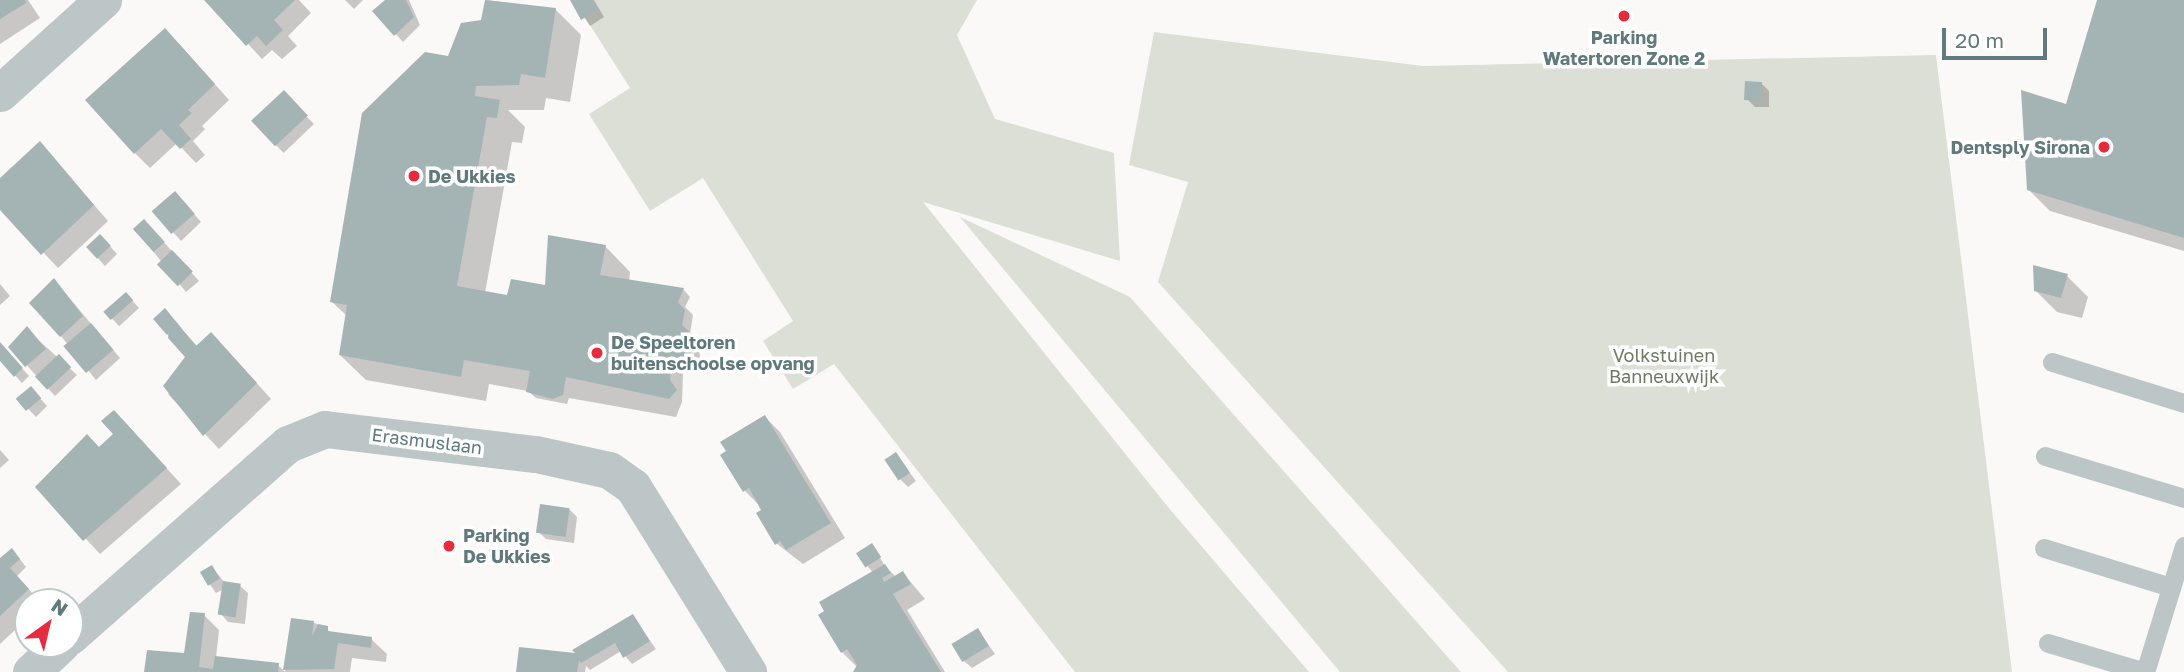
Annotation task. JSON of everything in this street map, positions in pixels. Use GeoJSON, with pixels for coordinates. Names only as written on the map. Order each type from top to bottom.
{"type":"FeatureCollection","features":[{"type":"Feature","properties":{"kind":"street"},"geometry":{"type":"LineString","coordinates":[[0,93],[103,0]]}},
{"type":"Feature","properties":{"kind":"street","name":"Erasmuslaan"},"geometry":{"type":"LineString","coordinates":[[84,624],[288,443],[325,429],[536,454],[608,470],[633,487],[748,672]]}},
{"type":"Feature","properties":{"kind":"street"},"geometry":{"type":"LineString","coordinates":[[31,672],[46,658]]}},
{"type":"Feature","properties":{"kind":"lane"},"geometry":{"type":"LineString","coordinates":[[2052,362],[2184,403]]}},
{"type":"Feature","properties":{"kind":"lane"},"geometry":{"type":"LineString","coordinates":[[2045,456],[2184,498]]}},
{"type":"Feature","properties":{"kind":"lane"},"geometry":{"type":"LineString","coordinates":[[2048,643],[2145,672],[2184,546]]}},
{"type":"Feature","properties":{"kind":"lane"},"geometry":{"type":"LineString","coordinates":[[2044,548],[2171,587]]}},
{"type":"Feature","properties":{"kind":"green space"},"geometry":{"type":"Polygon","coordinates":[[[574,0],[977,0],[957,35],[995,119],[1114,153],[1120,261],[923,202],[1168,507],[1309,672],[1075,672],[834,364],[793,389],[763,341],[793,321],[703,178],[650,211],[589,114],[630,88],[574,0]]]}},
{"type":"Feature","properties":{"kind":"green space","name":"Volkstuinen Banneuxwijk"},"geometry":{"type":"Polygon","coordinates":[[[1154,32],[1423,66],[1936,55],[2012,672],[1508,672],[1158,282],[1188,182],[1129,165],[1154,32]]]}},
{"type":"Feature","properties":{"kind":"green space"},"geometry":{"type":"Polygon","coordinates":[[[960,217],[1130,297],[1461,672],[1340,672],[960,217]]]}},
{"type":"Feature","properties":{"kind":"building"},"geometry":{"type":"Polygon","coordinates":[[[0,0],[25,0],[26,3],[0,19],[0,0]]]}},
{"type":"Feature","properties":{"kind":"building"},"geometry":{"type":"Polygon","coordinates":[[[204,0],[295,0],[274,20],[283,30],[266,46],[257,36],[246,46],[204,0]]]}},
{"type":"Feature","properties":{"kind":"building"},"geometry":{"type":"Polygon","coordinates":[[[385,0],[406,0],[414,17],[394,36],[372,11],[385,0]]]}},
{"type":"Feature","properties":{"kind":"building","name":"De Ukkies"},"geometry":{"type":"Polygon","coordinates":[[[485,0],[556,8],[545,78],[521,74],[519,85],[476,86],[475,96],[500,100],[497,118],[487,117],[457,286],[507,295],[511,279],[545,285],[548,235],[606,245],[600,275],[684,288],[678,302],[685,310],[682,325],[692,334],[694,347],[685,365],[671,367],[670,380],[677,390],[669,399],[566,377],[563,395],[553,399],[526,392],[530,371],[464,360],[461,377],[339,355],[347,305],[330,302],[362,113],[425,52],[448,56],[461,23],[481,20],[485,0]]]}},
{"type":"Feature","properties":{"kind":"building"},"geometry":{"type":"Polygon","coordinates":[[[570,0],[592,0],[598,9],[581,20],[570,0]]]}},
{"type":"Feature","properties":{"kind":"building","name":"Dentsply Sirona"},"geometry":{"type":"Polygon","coordinates":[[[2097,0],[2184,0],[2184,238],[2027,190],[2021,90],[2066,104],[2097,0]]]}},
{"type":"Feature","properties":{"kind":"building"},"geometry":{"type":"Polygon","coordinates":[[[165,28],[215,84],[188,110],[192,113],[179,125],[191,139],[180,149],[161,129],[134,154],[85,100],[165,28]]]}},
{"type":"Feature","properties":{"kind":"building"},"geometry":{"type":"Polygon","coordinates":[[[1745,81],[1762,82],[1761,101],[1744,100],[1745,81]]]}},
{"type":"Feature","properties":{"kind":"building"},"geometry":{"type":"Polygon","coordinates":[[[284,90],[308,116],[275,146],[251,121],[284,90]]]}},
{"type":"Feature","properties":{"kind":"building"},"geometry":{"type":"Polygon","coordinates":[[[40,141],[94,205],[41,255],[0,210],[0,178],[40,141]]]}},
{"type":"Feature","properties":{"kind":"building"},"geometry":{"type":"Polygon","coordinates":[[[175,191],[195,214],[171,234],[152,211],[175,191]]]}},
{"type":"Feature","properties":{"kind":"building"},"geometry":{"type":"Polygon","coordinates":[[[144,219],[165,242],[154,252],[133,229],[144,219]]]}},
{"type":"Feature","properties":{"kind":"building"},"geometry":{"type":"Polygon","coordinates":[[[100,234],[111,246],[97,259],[86,247],[100,234]]]}},
{"type":"Feature","properties":{"kind":"building"},"geometry":{"type":"Polygon","coordinates":[[[172,250],[193,272],[178,286],[157,265],[172,250]]]}},
{"type":"Feature","properties":{"kind":"building"},"geometry":{"type":"Polygon","coordinates":[[[2033,265],[2068,274],[2061,298],[2034,291],[2033,265]]]}},
{"type":"Feature","properties":{"kind":"building"},"geometry":{"type":"Polygon","coordinates":[[[54,278],[83,316],[60,337],[29,303],[54,278]]]}},
{"type":"Feature","properties":{"kind":"building"},"geometry":{"type":"Polygon","coordinates":[[[126,292],[133,300],[111,320],[103,312],[126,292]]]}},
{"type":"Feature","properties":{"kind":"building"},"geometry":{"type":"Polygon","coordinates":[[[165,308],[196,346],[211,332],[257,383],[203,436],[163,386],[185,357],[168,338],[169,332],[167,335],[153,319],[165,308]]]}},
{"type":"Feature","properties":{"kind":"building"},"geometry":{"type":"Polygon","coordinates":[[[91,323],[113,350],[86,373],[63,346],[91,323]]]}},
{"type":"Feature","properties":{"kind":"building"},"geometry":{"type":"Polygon","coordinates":[[[27,326],[46,349],[25,367],[8,347],[27,326]]]}},
{"type":"Feature","properties":{"kind":"building"},"geometry":{"type":"Polygon","coordinates":[[[0,342],[23,368],[14,377],[0,361],[0,342]]]}},
{"type":"Feature","properties":{"kind":"building"},"geometry":{"type":"Polygon","coordinates":[[[59,354],[71,367],[47,390],[35,377],[59,354]]]}},
{"type":"Feature","properties":{"kind":"building"},"geometry":{"type":"Polygon","coordinates":[[[31,386],[41,398],[26,411],[16,399],[31,386]]]}},
{"type":"Feature","properties":{"kind":"building"},"geometry":{"type":"Polygon","coordinates":[[[114,410],[167,468],[83,541],[35,487],[87,434],[99,447],[113,434],[101,421],[114,410]]]}},
{"type":"Feature","properties":{"kind":"building"},"geometry":{"type":"Polygon","coordinates":[[[765,415],[831,523],[786,550],[780,541],[775,545],[756,513],[761,510],[749,488],[743,492],[720,455],[726,451],[720,442],[765,415]]]}},
{"type":"Feature","properties":{"kind":"building"},"geometry":{"type":"Polygon","coordinates":[[[896,452],[910,473],[898,481],[884,460],[896,452]]]}},
{"type":"Feature","properties":{"kind":"building"},"geometry":{"type":"Polygon","coordinates":[[[540,504],[570,508],[566,537],[536,533],[540,504]]]}},
{"type":"Feature","properties":{"kind":"building"},"geometry":{"type":"Polygon","coordinates":[[[872,543],[881,557],[865,568],[856,553],[872,543]]]}},
{"type":"Feature","properties":{"kind":"building"},"geometry":{"type":"Polygon","coordinates":[[[12,548],[20,559],[10,568],[28,588],[14,588],[14,603],[0,616],[0,558],[12,548]]]}},
{"type":"Feature","properties":{"kind":"building"},"geometry":{"type":"Polygon","coordinates":[[[885,564],[891,573],[882,578],[884,582],[903,571],[911,584],[893,594],[941,672],[853,672],[857,665],[847,649],[841,653],[818,615],[824,611],[819,602],[885,564]]]}},
{"type":"Feature","properties":{"kind":"building"},"geometry":{"type":"Polygon","coordinates":[[[212,565],[220,579],[208,586],[200,572],[212,565]]]}},
{"type":"Feature","properties":{"kind":"building"},"geometry":{"type":"Polygon","coordinates":[[[223,581],[241,584],[235,617],[218,615],[223,581]]]}},
{"type":"Feature","properties":{"kind":"building"},"geometry":{"type":"Polygon","coordinates":[[[190,612],[205,613],[199,667],[213,669],[215,656],[279,663],[278,672],[144,672],[147,650],[184,653],[190,612]]]}},
{"type":"Feature","properties":{"kind":"building"},"geometry":{"type":"Polygon","coordinates":[[[633,614],[650,641],[623,658],[615,643],[581,663],[579,660],[577,672],[516,672],[519,647],[575,653],[572,650],[633,614]]]}},
{"type":"Feature","properties":{"kind":"building"},"geometry":{"type":"Polygon","coordinates":[[[291,618],[314,621],[312,636],[318,624],[328,626],[328,631],[372,637],[371,648],[338,643],[334,669],[283,670],[291,618]]]}},
{"type":"Feature","properties":{"kind":"building"},"geometry":{"type":"Polygon","coordinates":[[[978,628],[989,646],[962,662],[951,644],[978,628]]]}},
{"type":"Feature","properties":{"kind":"place","name":"Parking Watertoren Zone 2"},"geometry":{"type":"Point","coordinates":[1624,16]}},
{"type":"Feature","properties":{"kind":"place","name":"Dentsply Sirona"},"geometry":{"type":"Point","coordinates":[2104,147]}},
{"type":"Feature","properties":{"kind":"place","name":"De Ukkies"},"geometry":{"type":"Point","coordinates":[414,176]}},
{"type":"Feature","properties":{"kind":"place","name":"De Speeltoren buitenschoolse opvang"},"geometry":{"type":"Point","coordinates":[597,353]}},
{"type":"Feature","properties":{"kind":"place","name":"Parking De Ukkies"},"geometry":{"type":"Point","coordinates":[449,546]}}]}
